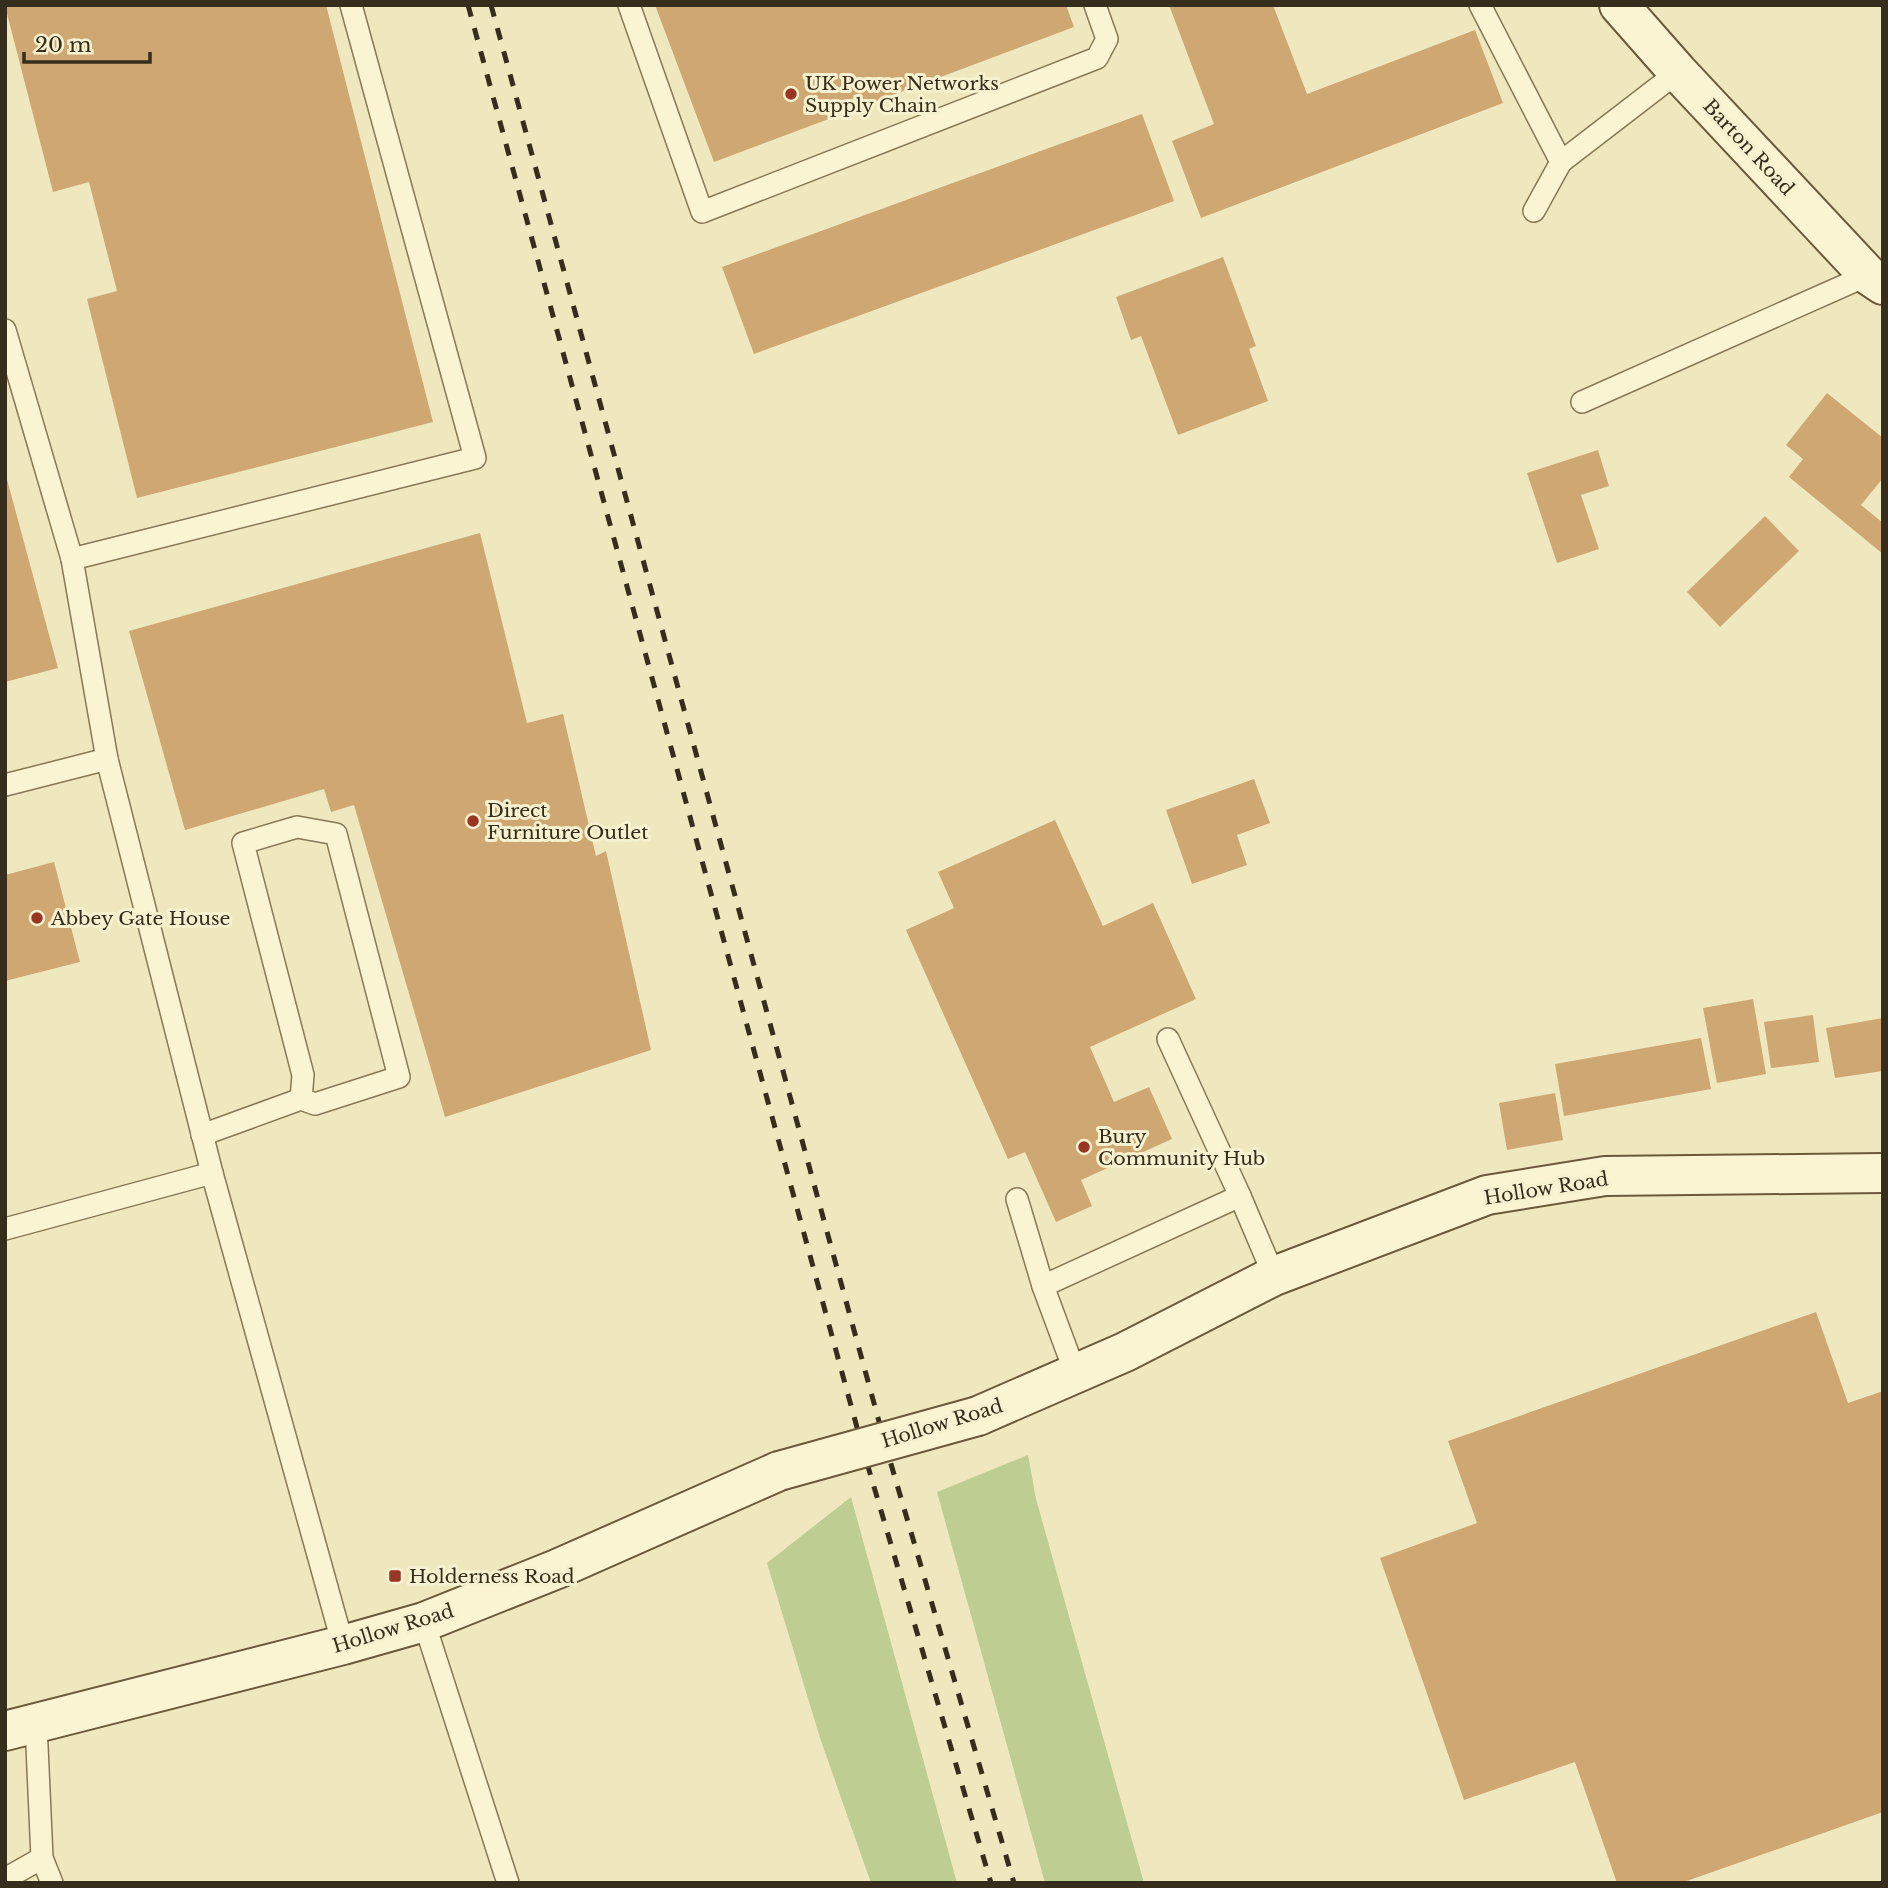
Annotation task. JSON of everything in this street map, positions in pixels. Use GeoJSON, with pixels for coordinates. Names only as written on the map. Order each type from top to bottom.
{"type":"FeatureCollection","features":[{"type":"Feature","properties":{"kind":"street","name":"Barton Road"},"geometry":{"type":"LineString","coordinates":[[1619,5],[1678,72],[1876,280]]}},
{"type":"Feature","properties":{"kind":"street","name":"Hollow Road"},"geometry":{"type":"LineString","coordinates":[[20,1728],[425,1622],[569,1564],[779,1471],[978,1416],[1076,1375],[1274,1276],[1487,1195],[1605,1176],[1883,1173]]}},
{"type":"Feature","properties":{"kind":"lane"},"geometry":{"type":"LineString","coordinates":[[72,559],[475,457],[351,5]]}},
{"type":"Feature","properties":{"kind":"lane"},"geometry":{"type":"LineString","coordinates":[[629,5],[702,212],[1097,58],[1107,39],[1095,5]]}},
{"type":"Feature","properties":{"kind":"lane"},"geometry":{"type":"LineString","coordinates":[[1480,5],[1561,162]]}},
{"type":"Feature","properties":{"kind":"lane"},"geometry":{"type":"LineString","coordinates":[[1534,211],[1561,162],[1678,72]]}},
{"type":"Feature","properties":{"kind":"lane"},"geometry":{"type":"LineString","coordinates":[[1582,401],[1876,280]]}},
{"type":"Feature","properties":{"kind":"lane"},"geometry":{"type":"LineString","coordinates":[[5,330],[72,559],[107,759],[202,1135],[343,1645]]}},
{"type":"Feature","properties":{"kind":"lane"},"geometry":{"type":"LineString","coordinates":[[5,785],[107,759]]}},
{"type":"Feature","properties":{"kind":"lane"},"geometry":{"type":"LineString","coordinates":[[202,1135],[301,1099],[315,1104],[399,1077],[336,834],[297,827],[243,843],[303,1075],[301,1099]]}},
{"type":"Feature","properties":{"kind":"lane"},"geometry":{"type":"LineString","coordinates":[[1168,1039],[1274,1276]]}},
{"type":"Feature","properties":{"kind":"lane"},"geometry":{"type":"LineString","coordinates":[[5,1229],[212,1173]]}},
{"type":"Feature","properties":{"kind":"lane"},"geometry":{"type":"LineString","coordinates":[[1043,1286],[1240,1196]]}},
{"type":"Feature","properties":{"kind":"lane"},"geometry":{"type":"LineString","coordinates":[[1017,1199],[1043,1286],[1076,1375]]}},
{"type":"Feature","properties":{"kind":"lane"},"geometry":{"type":"LineString","coordinates":[[425,1622],[508,1883]]}},
{"type":"Feature","properties":{"kind":"lane"},"geometry":{"type":"LineString","coordinates":[[20,1728],[42,1858],[52,1883]]}},
{"type":"Feature","properties":{"kind":"lane"},"geometry":{"type":"LineString","coordinates":[[5,1879],[42,1858]]}},
{"type":"Feature","properties":{"kind":"green space"},"geometry":{"type":"Polygon","coordinates":[[[1028,1455],[1036,1499],[1144,1883],[1045,1883],[937,1492],[1028,1455]]]}},
{"type":"Feature","properties":{"kind":"green space"},"geometry":{"type":"Polygon","coordinates":[[[851,1497],[957,1883],[871,1883],[820,1738],[767,1563],[851,1497]]]}},
{"type":"Feature","properties":{"kind":"building"},"geometry":{"type":"Polygon","coordinates":[[[326,5],[433,422],[137,498],[87,299],[117,291],[89,182],[53,192],[5,6],[326,5]]]}},
{"type":"Feature","properties":{"kind":"building","name":"UK Power Networks Supply Chain"},"geometry":{"type":"Polygon","coordinates":[[[655,5],[1066,5],[1074,27],[714,162],[655,5]]]}},
{"type":"Feature","properties":{"kind":"building"},"geometry":{"type":"Polygon","coordinates":[[[1169,5],[1273,5],[1307,94],[1475,30],[1503,103],[1201,218],[1172,141],[1214,124],[1169,5]]]}},
{"type":"Feature","properties":{"kind":"building"},"geometry":{"type":"Polygon","coordinates":[[[1142,114],[1174,201],[754,354],[722,267],[1142,114]]]}},
{"type":"Feature","properties":{"kind":"building"},"geometry":{"type":"Polygon","coordinates":[[[1223,257],[1256,346],[1249,349],[1268,401],[1178,435],[1141,336],[1131,340],[1116,297],[1223,257]]]}},
{"type":"Feature","properties":{"kind":"building"},"geometry":{"type":"Polygon","coordinates":[[[1827,393],[1883,438],[1883,478],[1861,505],[1883,523],[1883,554],[1789,477],[1803,459],[1786,445],[1827,393]]]}},
{"type":"Feature","properties":{"kind":"building"},"geometry":{"type":"Polygon","coordinates":[[[1598,450],[1609,486],[1581,495],[1599,549],[1557,563],[1527,473],[1598,450]]]}},
{"type":"Feature","properties":{"kind":"building"},"geometry":{"type":"Polygon","coordinates":[[[5,472],[58,668],[5,682],[5,472]]]}},
{"type":"Feature","properties":{"kind":"building"},"geometry":{"type":"Polygon","coordinates":[[[1765,516],[1799,551],[1720,627],[1687,592],[1765,516]]]}},
{"type":"Feature","properties":{"kind":"building","name":"Direct Furniture Outlet"},"geometry":{"type":"Polygon","coordinates":[[[480,533],[527,723],[563,714],[596,856],[606,851],[651,1050],[445,1117],[354,805],[331,812],[324,789],[185,830],[129,631],[480,533]]]}},
{"type":"Feature","properties":{"kind":"building"},"geometry":{"type":"Polygon","coordinates":[[[1254,779],[1270,823],[1237,835],[1247,865],[1192,884],[1166,810],[1254,779]]]}},
{"type":"Feature","properties":{"kind":"building"},"geometry":{"type":"Polygon","coordinates":[[[1055,820],[1103,926],[1153,903],[1196,999],[1090,1047],[1114,1102],[1149,1087],[1172,1139],[1081,1180],[1092,1206],[1056,1222],[1025,1152],[1008,1159],[906,930],[954,908],[938,872],[1055,820]]]}},
{"type":"Feature","properties":{"kind":"building","name":"Abbey Gate House"},"geometry":{"type":"Polygon","coordinates":[[[54,862],[80,962],[5,981],[5,875],[54,862]]]}},
{"type":"Feature","properties":{"kind":"building"},"geometry":{"type":"Polygon","coordinates":[[[1753,999],[1766,1074],[1717,1083],[1703,1008],[1753,999]]]}},
{"type":"Feature","properties":{"kind":"building"},"geometry":{"type":"Polygon","coordinates":[[[1813,1015],[1819,1062],[1771,1068],[1764,1022],[1813,1015]]]}},
{"type":"Feature","properties":{"kind":"building"},"geometry":{"type":"Polygon","coordinates":[[[1883,1018],[1883,1071],[1835,1078],[1826,1028],[1883,1018]]]}},
{"type":"Feature","properties":{"kind":"building"},"geometry":{"type":"Polygon","coordinates":[[[1701,1038],[1711,1089],[1564,1116],[1555,1064],[1701,1038]]]}},
{"type":"Feature","properties":{"kind":"building"},"geometry":{"type":"Polygon","coordinates":[[[1555,1093],[1563,1140],[1507,1150],[1499,1103],[1555,1093]]]}},
{"type":"Feature","properties":{"kind":"building"},"geometry":{"type":"Polygon","coordinates":[[[1816,1312],[1848,1403],[1883,1391],[1883,1812],[1681,1883],[1617,1883],[1575,1762],[1464,1800],[1380,1558],[1477,1523],[1448,1441],[1816,1312]]]}},
{"type":"Feature","properties":{"kind":"railway"},"geometry":{"type":"LineString","coordinates":[[468,5],[864,1453],[991,1883]]}},
{"type":"Feature","properties":{"kind":"railway"},"geometry":{"type":"LineString","coordinates":[[491,5],[886,1447],[1014,1883]]}},
{"type":"Feature","properties":{"kind":"place","name":"UK Power Networks Supply Chain"},"geometry":{"type":"Point","coordinates":[791,94]}},
{"type":"Feature","properties":{"kind":"place","name":"Direct Furniture Outlet"},"geometry":{"type":"Point","coordinates":[473,821]}},
{"type":"Feature","properties":{"kind":"place","name":"Abbey Gate House"},"geometry":{"type":"Point","coordinates":[37,918]}},
{"type":"Feature","properties":{"kind":"place","name":"Bury Community Hub"},"geometry":{"type":"Point","coordinates":[1084,1147]}},
{"type":"Feature","properties":{"kind":"place","name":"Holderness Road"},"geometry":{"type":"Point","coordinates":[395,1576]}}]}
